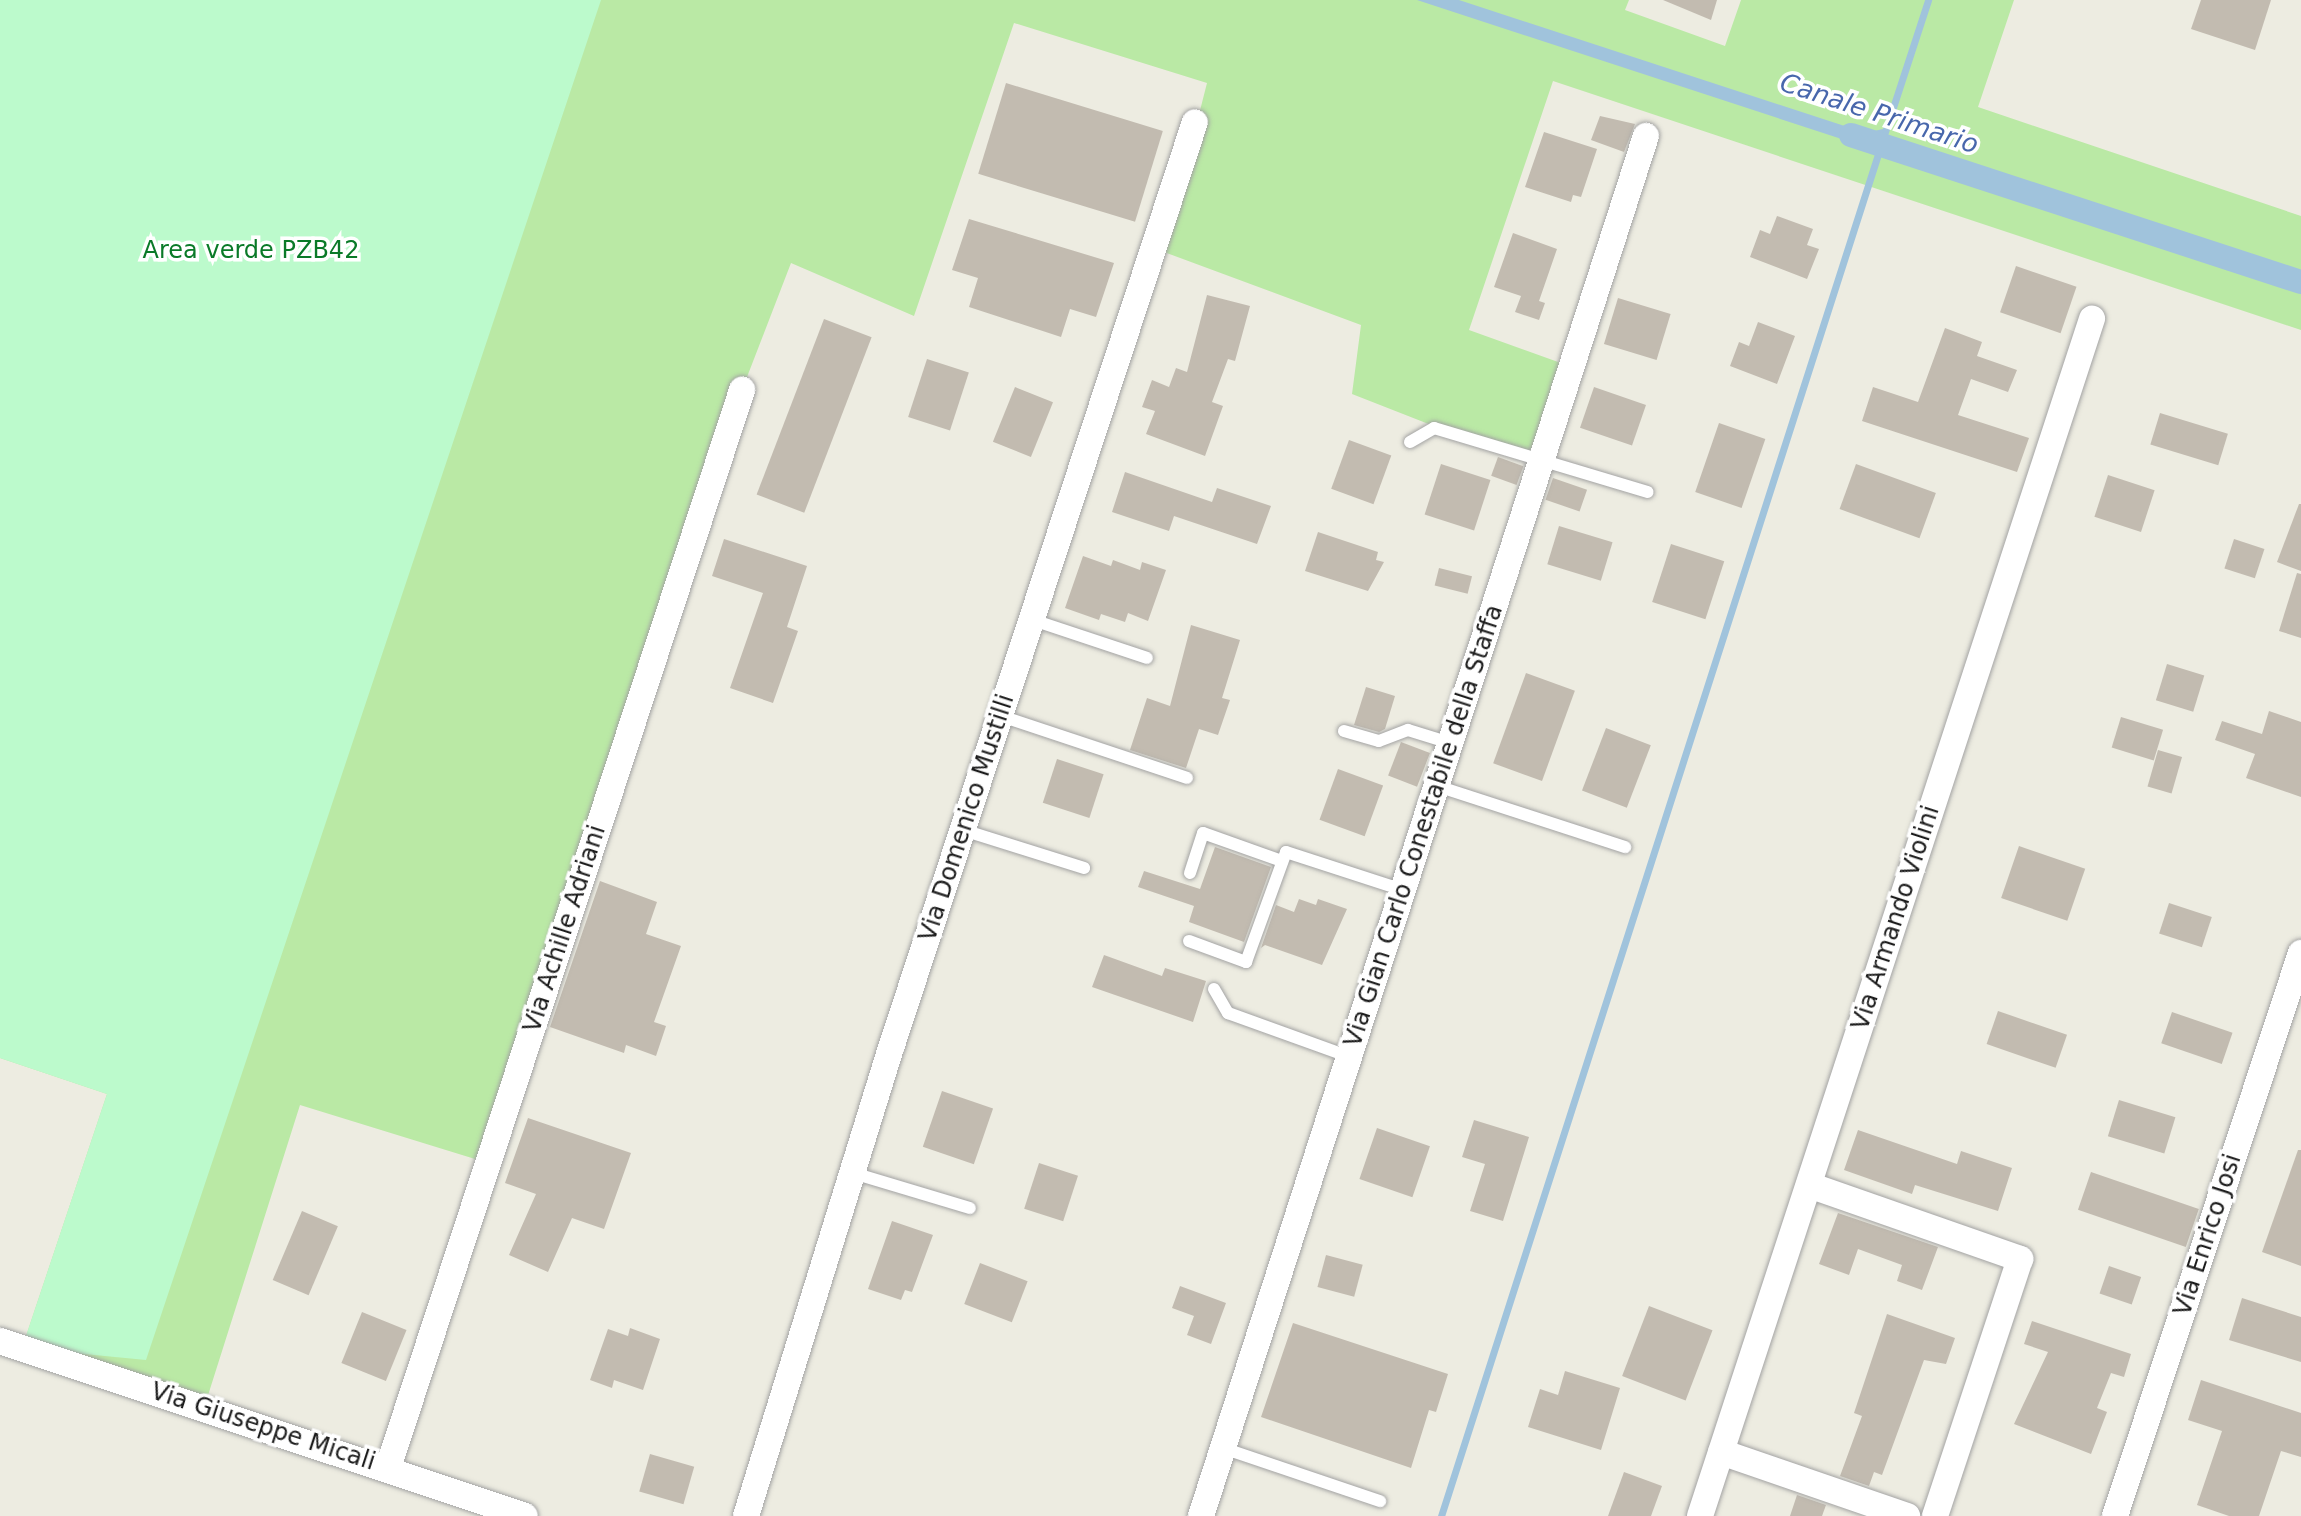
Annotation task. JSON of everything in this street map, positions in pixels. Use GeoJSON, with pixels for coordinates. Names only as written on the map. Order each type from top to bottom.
{"type":"FeatureCollection","features":[{"type":"Feature","properties":{"kind":"street","name":"Via Domenico Mustilli"},"geometry":{"type":"LineString","coordinates":[[746,1516],[963,830],[1195,122]]}},
{"type":"Feature","properties":{"kind":"street","name":"Via Gian Carlo Conestabile della Staffa"},"geometry":{"type":"LineString","coordinates":[[1201,1516],[1646,136]]}},
{"type":"Feature","properties":{"kind":"street","name":"Via Armando Violini"},"geometry":{"type":"LineString","coordinates":[[1700,1516],[2092,319]]}},
{"type":"Feature","properties":{"kind":"street","name":"Via Achille Adriani"},"geometry":{"type":"LineString","coordinates":[[388,1468],[742,390]]}},
{"type":"Feature","properties":{"kind":"street","name":"Via Enrico Josi"},"geometry":{"type":"LineString","coordinates":[[2115,1516],[2301,953]]}},
{"type":"Feature","properties":{"kind":"street"},"geometry":{"type":"LineString","coordinates":[[1809,1185],[2020,1259],[1935,1516]]}},
{"type":"Feature","properties":{"kind":"street","name":"Via Giuseppe Micali"},"geometry":{"type":"LineString","coordinates":[[0,1341],[525,1516]]}},
{"type":"Feature","properties":{"kind":"street"},"geometry":{"type":"LineString","coordinates":[[1721,1452],[1907,1516]]}},
{"type":"Feature","properties":{"kind":"lane"},"geometry":{"type":"LineString","coordinates":[[1410,442],[1434,428],[1543,457],[1648,492]]}},
{"type":"Feature","properties":{"kind":"lane"},"geometry":{"type":"LineString","coordinates":[[1033,620],[1147,658]]}},
{"type":"Feature","properties":{"kind":"lane"},"geometry":{"type":"LineString","coordinates":[[1001,716],[1187,778]]}},
{"type":"Feature","properties":{"kind":"lane"},"geometry":{"type":"LineString","coordinates":[[1344,731],[1379,741],[1408,730],[1450,743]]}},
{"type":"Feature","properties":{"kind":"lane"},"geometry":{"type":"LineString","coordinates":[[1437,786],[1625,847]]}},
{"type":"Feature","properties":{"kind":"lane"},"geometry":{"type":"LineString","coordinates":[[963,830],[1084,868]]}},
{"type":"Feature","properties":{"kind":"lane"},"geometry":{"type":"LineString","coordinates":[[1190,873],[1203,833],[1282,861]]}},
{"type":"Feature","properties":{"kind":"lane"},"geometry":{"type":"LineString","coordinates":[[1189,941],[1246,962],[1286,852],[1403,890]]}},
{"type":"Feature","properties":{"kind":"lane"},"geometry":{"type":"LineString","coordinates":[[1214,989],[1228,1013],[1350,1057]]}},
{"type":"Feature","properties":{"kind":"lane"},"geometry":{"type":"LineString","coordinates":[[853,1173],[970,1208]]}},
{"type":"Feature","properties":{"kind":"lane"},"geometry":{"type":"LineString","coordinates":[[1223,1448],[1380,1501]]}},
{"type":"Feature","properties":{"kind":"green space"},"geometry":{"type":"Polygon","coordinates":[[[0,0],[1629,0],[1625,10],[1725,46],[1741,0],[2014,0],[1978,107],[2301,216],[2301,330],[1553,81],[1469,330],[1572,367],[1543,457],[1449,432],[1352,394],[1361,325],[1164,252],[1207,83],[1014,23],[914,316],[791,263],[742,390],[488,1163],[300,1105],[204,1408],[22,1348],[107,1094],[0,1058],[0,0]]]}},
{"type":"Feature","properties":{"kind":"green space","name":"Area verde PZB42"},"geometry":{"type":"Polygon","coordinates":[[[0,0],[601,0],[146,1360],[22,1348],[107,1094],[0,1058],[0,0]]]}},
{"type":"Feature","properties":{"kind":"water"},"geometry":{"type":"Polygon","coordinates":[[[1417,0],[1459,0],[1866,133],[1887,128],[1877,156],[1863,146],[1417,0]]]}},
{"type":"Feature","properties":{"kind":"building"},"geometry":{"type":"Polygon","coordinates":[[[1663,0],[1717,0],[1711,20],[1663,0]]]}},
{"type":"Feature","properties":{"kind":"building"},"geometry":{"type":"Polygon","coordinates":[[[2201,0],[2271,0],[2255,50],[2191,29],[2201,0]]]}},
{"type":"Feature","properties":{"kind":"building"},"geometry":{"type":"Polygon","coordinates":[[[1006,83],[1163,131],[1135,222],[978,174],[1006,83]]]}},
{"type":"Feature","properties":{"kind":"building"},"geometry":{"type":"Polygon","coordinates":[[[1600,116],[1635,124],[1624,152],[1591,140],[1600,116]]]}},
{"type":"Feature","properties":{"kind":"building"},"geometry":{"type":"Polygon","coordinates":[[[1544,132],[1597,149],[1581,197],[1573,195],[1571,202],[1525,187],[1544,132]]]}},
{"type":"Feature","properties":{"kind":"building"},"geometry":{"type":"Polygon","coordinates":[[[1777,216],[1813,229],[1807,245],[1819,249],[1807,279],[1750,257],[1760,230],[1770,234],[1777,216]]]}},
{"type":"Feature","properties":{"kind":"building"},"geometry":{"type":"Polygon","coordinates":[[[969,219],[1114,263],[1096,317],[1070,309],[1061,337],[969,307],[978,278],[952,270],[969,219]]]}},
{"type":"Feature","properties":{"kind":"building"},"geometry":{"type":"Polygon","coordinates":[[[1513,233],[1557,249],[1539,301],[1545,303],[1539,320],[1515,312],[1521,296],[1494,287],[1513,233]]]}},
{"type":"Feature","properties":{"kind":"building"},"geometry":{"type":"Polygon","coordinates":[[[2016,266],[2077,287],[2061,333],[2000,312],[2016,266]]]}},
{"type":"Feature","properties":{"kind":"building"},"geometry":{"type":"Polygon","coordinates":[[[1207,295],[1250,306],[1235,361],[1228,359],[1212,402],[1223,406],[1205,456],[1146,434],[1155,411],[1142,407],[1152,380],[1169,387],[1176,368],[1187,372],[1207,295]]]}},
{"type":"Feature","properties":{"kind":"building"},"geometry":{"type":"Polygon","coordinates":[[[1618,298],[1671,314],[1657,360],[1604,344],[1618,298]]]}},
{"type":"Feature","properties":{"kind":"building"},"geometry":{"type":"Polygon","coordinates":[[[824,319],[872,337],[804,513],[757,495],[824,319]]]}},
{"type":"Feature","properties":{"kind":"building"},"geometry":{"type":"Polygon","coordinates":[[[1758,322],[1795,336],[1777,384],[1730,366],[1739,342],[1749,346],[1758,322]]]}},
{"type":"Feature","properties":{"kind":"building"},"geometry":{"type":"Polygon","coordinates":[[[1945,328],[1982,342],[1977,356],[2017,370],[2008,392],[1971,379],[1958,415],[2029,438],[2017,472],[1862,421],[1873,387],[1918,402],[1945,328]]]}},
{"type":"Feature","properties":{"kind":"building"},"geometry":{"type":"Polygon","coordinates":[[[927,359],[969,373],[950,431],[908,417],[927,359]]]}},
{"type":"Feature","properties":{"kind":"building"},"geometry":{"type":"Polygon","coordinates":[[[1015,387],[1053,402],[1031,457],[993,442],[1015,387]]]}},
{"type":"Feature","properties":{"kind":"building"},"geometry":{"type":"Polygon","coordinates":[[[1594,387],[1646,405],[1632,446],[1580,428],[1594,387]]]}},
{"type":"Feature","properties":{"kind":"building"},"geometry":{"type":"Polygon","coordinates":[[[2160,413],[2228,434],[2218,465],[2150,445],[2160,413]]]}},
{"type":"Feature","properties":{"kind":"building"},"geometry":{"type":"Polygon","coordinates":[[[1719,423],[1765,439],[1742,508],[1695,492],[1719,423]]]}},
{"type":"Feature","properties":{"kind":"building"},"geometry":{"type":"Polygon","coordinates":[[[1349,440],[1391,455],[1374,504],[1331,489],[1349,440]]]}},
{"type":"Feature","properties":{"kind":"building"},"geometry":{"type":"Polygon","coordinates":[[[1498,457],[1523,466],[1517,485],[1491,476],[1498,457]]]}},
{"type":"Feature","properties":{"kind":"building"},"geometry":{"type":"Polygon","coordinates":[[[1441,464],[1490,480],[1474,530],[1425,514],[1441,464]]]}},
{"type":"Feature","properties":{"kind":"building"},"geometry":{"type":"Polygon","coordinates":[[[1856,464],[1936,493],[1919,538],[1840,509],[1856,464]]]}},
{"type":"Feature","properties":{"kind":"building"},"geometry":{"type":"Polygon","coordinates":[[[1125,472],[1212,502],[1217,488],[1271,506],[1257,544],[1174,516],[1169,531],[1112,512],[1125,472]]]}},
{"type":"Feature","properties":{"kind":"building"},"geometry":{"type":"Polygon","coordinates":[[[2108,475],[2155,490],[2141,532],[2094,517],[2108,475]]]}},
{"type":"Feature","properties":{"kind":"building"},"geometry":{"type":"Polygon","coordinates":[[[1553,478],[1587,490],[1580,511],[1546,500],[1553,478]]]}},
{"type":"Feature","properties":{"kind":"building"},"geometry":{"type":"Polygon","coordinates":[[[2301,504],[2301,571],[2277,562],[2301,504]]]}},
{"type":"Feature","properties":{"kind":"building"},"geometry":{"type":"Polygon","coordinates":[[[1559,526],[1613,542],[1601,581],[1547,564],[1559,526]]]}},
{"type":"Feature","properties":{"kind":"building"},"geometry":{"type":"Polygon","coordinates":[[[1318,532],[1378,552],[1376,560],[1384,562],[1368,591],[1305,571],[1318,532]]]}},
{"type":"Feature","properties":{"kind":"building"},"geometry":{"type":"Polygon","coordinates":[[[724,539],[807,566],[787,627],[798,631],[773,703],[730,688],[763,593],[712,576],[724,539]]]}},
{"type":"Feature","properties":{"kind":"building"},"geometry":{"type":"Polygon","coordinates":[[[2234,539],[2264,549],[2255,578],[2224,568],[2234,539]]]}},
{"type":"Feature","properties":{"kind":"building"},"geometry":{"type":"Polygon","coordinates":[[[1671,544],[1724,561],[1705,619],[1652,602],[1671,544]]]}},
{"type":"Feature","properties":{"kind":"building"},"geometry":{"type":"Polygon","coordinates":[[[1083,556],[1111,566],[1113,560],[1140,570],[1142,562],[1166,570],[1148,621],[1128,613],[1125,622],[1101,614],[1099,620],[1065,608],[1083,556]]]}},
{"type":"Feature","properties":{"kind":"building"},"geometry":{"type":"Polygon","coordinates":[[[1439,568],[1472,576],[1468,594],[1435,585],[1439,568]]]}},
{"type":"Feature","properties":{"kind":"building"},"geometry":{"type":"Polygon","coordinates":[[[2297,573],[2301,574],[2301,638],[2279,631],[2297,573]]]}},
{"type":"Feature","properties":{"kind":"building"},"geometry":{"type":"Polygon","coordinates":[[[1191,625],[1240,640],[1222,698],[1230,700],[1218,735],[1199,729],[1186,768],[1130,750],[1147,698],[1170,706],[1191,625]]]}},
{"type":"Feature","properties":{"kind":"building"},"geometry":{"type":"Polygon","coordinates":[[[2167,664],[2204,675],[2193,712],[2156,700],[2167,664]]]}},
{"type":"Feature","properties":{"kind":"building"},"geometry":{"type":"Polygon","coordinates":[[[1526,673],[1575,691],[1542,781],[1493,763],[1526,673]]]}},
{"type":"Feature","properties":{"kind":"building"},"geometry":{"type":"Polygon","coordinates":[[[1366,687],[1395,696],[1385,729],[1379,732],[1354,725],[1366,687]]]}},
{"type":"Feature","properties":{"kind":"building"},"geometry":{"type":"Polygon","coordinates":[[[2269,711],[2301,722],[2301,797],[2246,778],[2255,754],[2215,740],[2222,721],[2262,734],[2269,711]]]}},
{"type":"Feature","properties":{"kind":"building"},"geometry":{"type":"Polygon","coordinates":[[[2121,717],[2163,730],[2154,760],[2112,748],[2121,717]]]}},
{"type":"Feature","properties":{"kind":"building"},"geometry":{"type":"Polygon","coordinates":[[[1606,728],[1651,745],[1627,808],[1582,791],[1606,728]]]}},
{"type":"Feature","properties":{"kind":"building"},"geometry":{"type":"Polygon","coordinates":[[[1401,742],[1430,753],[1417,787],[1388,776],[1401,742]]]}},
{"type":"Feature","properties":{"kind":"building"},"geometry":{"type":"Polygon","coordinates":[[[2158,750],[2182,757],[2172,793],[2148,787],[2158,750]]]}},
{"type":"Feature","properties":{"kind":"building"},"geometry":{"type":"Polygon","coordinates":[[[1057,759],[1104,774],[1089,818],[1043,803],[1057,759]]]}},
{"type":"Feature","properties":{"kind":"building"},"geometry":{"type":"Polygon","coordinates":[[[1338,769],[1383,785],[1365,836],[1320,820],[1338,769]]]}},
{"type":"Feature","properties":{"kind":"building"},"geometry":{"type":"Polygon","coordinates":[[[2019,846],[2085,869],[2067,921],[2001,898],[2019,846]]]}},
{"type":"Feature","properties":{"kind":"building"},"geometry":{"type":"Polygon","coordinates":[[[1215,847],[1271,867],[1244,942],[1189,922],[1194,906],[1138,887],[1144,871],[1200,889],[1215,847]]]}},
{"type":"Feature","properties":{"kind":"building"},"geometry":{"type":"Polygon","coordinates":[[[600,881],[657,902],[646,934],[681,946],[654,1022],[666,1026],[656,1056],[626,1045],[624,1053],[550,1027],[600,881]]]}},
{"type":"Feature","properties":{"kind":"building"},"geometry":{"type":"Polygon","coordinates":[[[1299,899],[1316,905],[1318,899],[1347,909],[1322,965],[1265,945],[1261,948],[1276,905],[1294,912],[1299,899]]]}},
{"type":"Feature","properties":{"kind":"building"},"geometry":{"type":"Polygon","coordinates":[[[2169,903],[2212,917],[2202,947],[2159,933],[2169,903]]]}},
{"type":"Feature","properties":{"kind":"building"},"geometry":{"type":"Polygon","coordinates":[[[1104,955],[1162,976],[1165,968],[1206,981],[1193,1022],[1092,987],[1104,955]]]}},
{"type":"Feature","properties":{"kind":"building"},"geometry":{"type":"Polygon","coordinates":[[[1998,1011],[2067,1035],[2056,1068],[1987,1044],[1998,1011]]]}},
{"type":"Feature","properties":{"kind":"building"},"geometry":{"type":"Polygon","coordinates":[[[2172,1012],[2233,1033],[2222,1064],[2161,1043],[2172,1012]]]}},
{"type":"Feature","properties":{"kind":"building"},"geometry":{"type":"Polygon","coordinates":[[[942,1091],[993,1109],[974,1164],[923,1147],[942,1091]]]}},
{"type":"Feature","properties":{"kind":"building"},"geometry":{"type":"Polygon","coordinates":[[[2119,1100],[2175,1117],[2164,1154],[2108,1136],[2119,1100]]]}},
{"type":"Feature","properties":{"kind":"building"},"geometry":{"type":"Polygon","coordinates":[[[528,1118],[631,1153],[604,1229],[572,1218],[548,1272],[509,1255],[536,1194],[505,1183],[528,1118]]]}},
{"type":"Feature","properties":{"kind":"building"},"geometry":{"type":"Polygon","coordinates":[[[1474,1120],[1529,1137],[1503,1221],[1470,1211],[1485,1164],[1462,1157],[1474,1120]]]}},
{"type":"Feature","properties":{"kind":"building"},"geometry":{"type":"Polygon","coordinates":[[[1377,1128],[1430,1146],[1412,1197],[1359,1179],[1377,1128]]]}},
{"type":"Feature","properties":{"kind":"building"},"geometry":{"type":"Polygon","coordinates":[[[1858,1130],[1957,1164],[1961,1151],[2012,1168],[1998,1211],[1915,1185],[1912,1194],[1844,1170],[1858,1130]]]}},
{"type":"Feature","properties":{"kind":"building"},"geometry":{"type":"Polygon","coordinates":[[[2298,1150],[2301,1150],[2301,1266],[2262,1252],[2298,1150]]]}},
{"type":"Feature","properties":{"kind":"building"},"geometry":{"type":"Polygon","coordinates":[[[1039,1163],[1078,1176],[1063,1221],[1024,1209],[1039,1163]]]}},
{"type":"Feature","properties":{"kind":"building"},"geometry":{"type":"Polygon","coordinates":[[[2091,1172],[2199,1209],[2186,1247],[2078,1210],[2091,1172]]]}},
{"type":"Feature","properties":{"kind":"building"},"geometry":{"type":"Polygon","coordinates":[[[302,1211],[338,1226],[309,1295],[273,1280],[302,1211]]]}},
{"type":"Feature","properties":{"kind":"building"},"geometry":{"type":"Polygon","coordinates":[[[1838,1213],[1938,1247],[1922,1290],[1897,1281],[1902,1265],[1858,1249],[1849,1275],[1819,1264],[1838,1213]]]}},
{"type":"Feature","properties":{"kind":"building"},"geometry":{"type":"Polygon","coordinates":[[[892,1221],[933,1235],[912,1292],[905,1290],[901,1300],[868,1289],[892,1221]]]}},
{"type":"Feature","properties":{"kind":"building"},"geometry":{"type":"Polygon","coordinates":[[[1326,1255],[1363,1265],[1354,1297],[1317,1287],[1326,1255]]]}},
{"type":"Feature","properties":{"kind":"building"},"geometry":{"type":"Polygon","coordinates":[[[980,1263],[1028,1281],[1012,1322],[964,1304],[980,1263]]]}},
{"type":"Feature","properties":{"kind":"building"},"geometry":{"type":"Polygon","coordinates":[[[2109,1266],[2141,1277],[2132,1304],[2100,1293],[2109,1266]]]}},
{"type":"Feature","properties":{"kind":"building"},"geometry":{"type":"Polygon","coordinates":[[[1180,1286],[1226,1303],[1211,1344],[1187,1335],[1194,1316],[1172,1308],[1180,1286]]]}},
{"type":"Feature","properties":{"kind":"building"},"geometry":{"type":"Polygon","coordinates":[[[2242,1298],[2301,1317],[2301,1362],[2229,1340],[2242,1298]]]}},
{"type":"Feature","properties":{"kind":"building"},"geometry":{"type":"Polygon","coordinates":[[[1649,1306],[1712,1330],[1686,1400],[1622,1376],[1649,1306]]]}},
{"type":"Feature","properties":{"kind":"building"},"geometry":{"type":"Polygon","coordinates":[[[362,1312],[407,1330],[386,1381],[341,1363],[362,1312]]]}},
{"type":"Feature","properties":{"kind":"building"},"geometry":{"type":"Polygon","coordinates":[[[1887,1314],[1955,1338],[1946,1364],[1924,1360],[1882,1475],[1874,1472],[1869,1486],[1840,1476],[1862,1416],[1854,1413],[1887,1314]]]}},
{"type":"Feature","properties":{"kind":"building"},"geometry":{"type":"Polygon","coordinates":[[[2032,1321],[2131,1354],[2124,1377],[2111,1373],[2097,1408],[2107,1412],[2091,1454],[2014,1424],[2048,1352],[2024,1344],[2032,1321]]]}},
{"type":"Feature","properties":{"kind":"building"},"geometry":{"type":"Polygon","coordinates":[[[1293,1323],[1448,1374],[1436,1412],[1429,1410],[1411,1468],[1261,1417],[1293,1323]]]}},
{"type":"Feature","properties":{"kind":"building"},"geometry":{"type":"Polygon","coordinates":[[[630,1328],[660,1339],[643,1390],[614,1380],[612,1388],[590,1380],[608,1329],[628,1336],[630,1328]]]}},
{"type":"Feature","properties":{"kind":"building"},"geometry":{"type":"Polygon","coordinates":[[[1565,1371],[1620,1388],[1601,1450],[1528,1427],[1540,1389],[1558,1395],[1565,1371]]]}},
{"type":"Feature","properties":{"kind":"building"},"geometry":{"type":"Polygon","coordinates":[[[2201,1380],[2301,1413],[2301,1457],[2281,1451],[2259,1516],[2229,1516],[2197,1505],[2222,1431],[2188,1420],[2201,1380]]]}},
{"type":"Feature","properties":{"kind":"building"},"geometry":{"type":"Polygon","coordinates":[[[650,1454],[694,1467],[683,1504],[639,1491],[650,1454]]]}},
{"type":"Feature","properties":{"kind":"building"},"geometry":{"type":"Polygon","coordinates":[[[1624,1472],[1662,1486],[1651,1516],[1608,1516],[1624,1472]]]}},
{"type":"Feature","properties":{"kind":"building"},"geometry":{"type":"Polygon","coordinates":[[[1797,1495],[1826,1505],[1822,1516],[1790,1516],[1797,1495]]]}},
{"type":"Feature","properties":{"kind":"waterway"},"geometry":{"type":"LineString","coordinates":[[1884,135],[1928,0]]}},
{"type":"Feature","properties":{"kind":"waterway","name":"Canale Primario"},"geometry":{"type":"LineString","coordinates":[[1851,135],[2301,282]]}},
{"type":"Feature","properties":{"kind":"waterway"},"geometry":{"type":"LineString","coordinates":[[1441,1516],[1879,151]]}}]}
